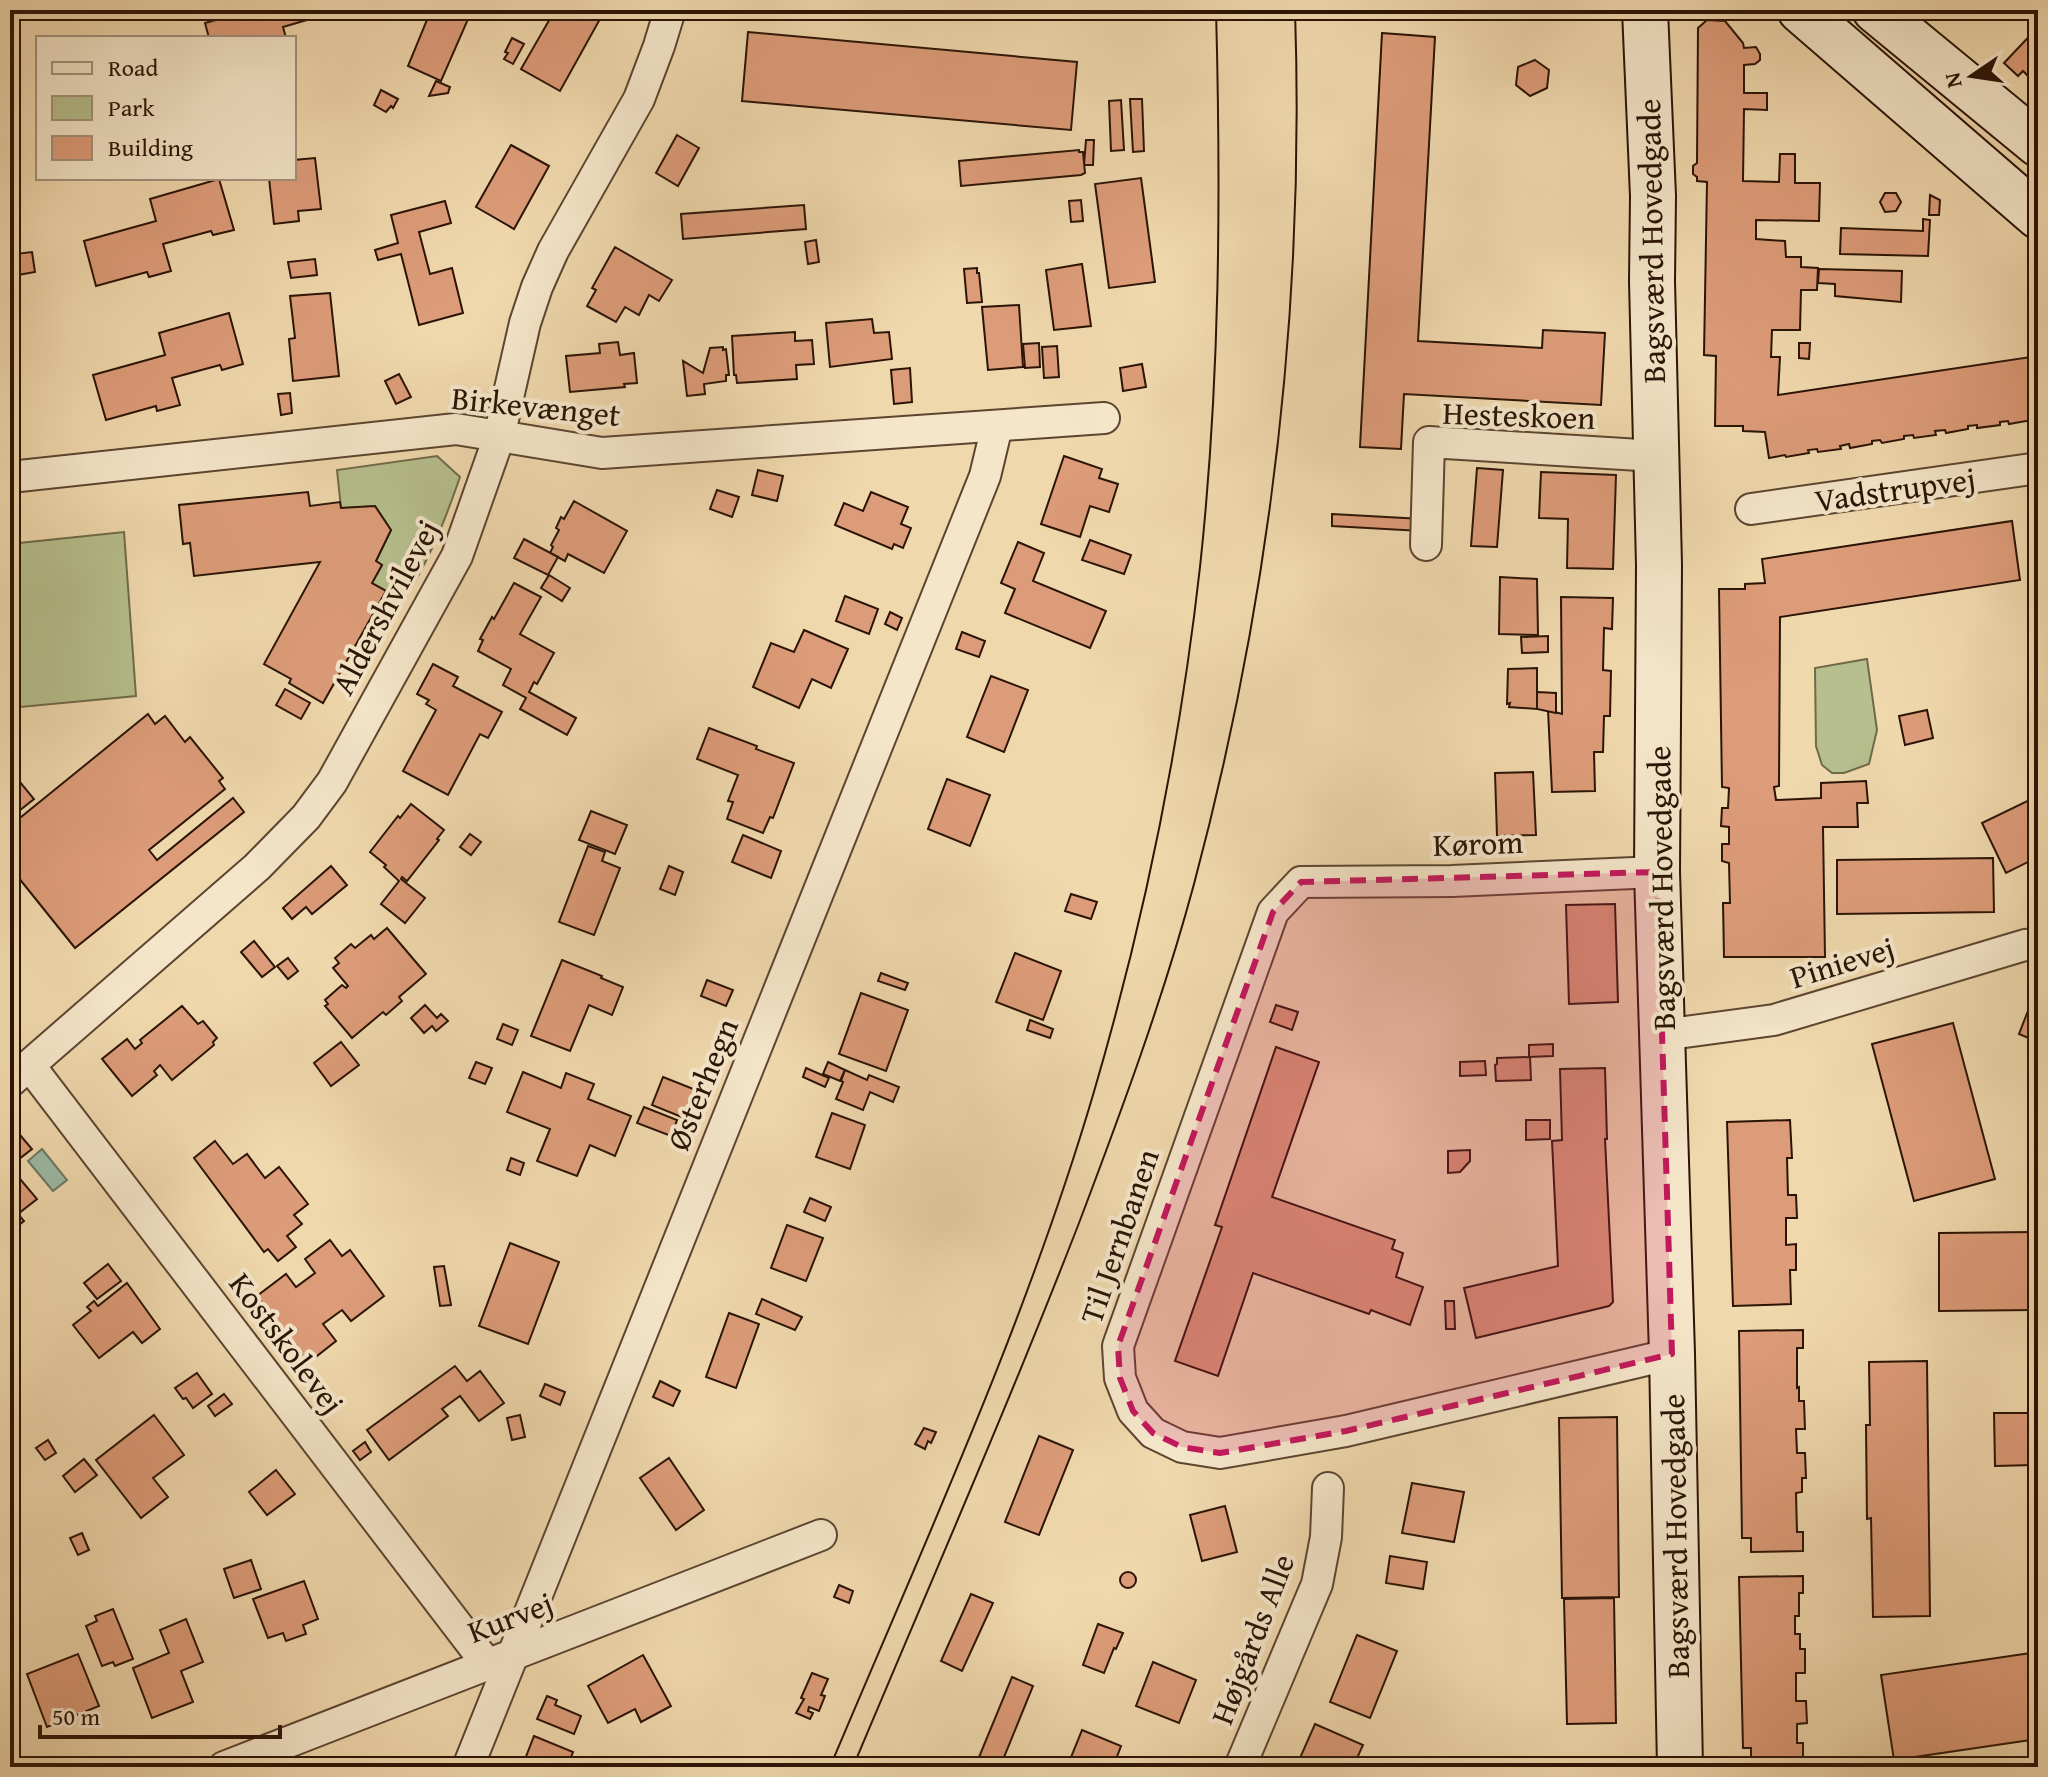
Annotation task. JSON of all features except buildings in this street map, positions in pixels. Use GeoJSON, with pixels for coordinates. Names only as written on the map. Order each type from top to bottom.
{"type":"FeatureCollection","features":[{"type":"Feature","properties":{"kind":"street","name":"Aldershvilevej"},"geometry":{"type":"LineString","coordinates":[[20,1074],[236,886],[306,817],[332,782],[457,556],[499,437],[525,323],[537,287],[553,251],[639,99],[670,10]]}},
{"type":"Feature","properties":{"kind":"street","name":"Bagsværd Hovedgade"},"geometry":{"type":"LineString","coordinates":[[1645,10],[1653,196],[1659,565],[1657,872],[1672,1354],[1680,1767]]}},
{"type":"Feature","properties":{"kind":"street"},"geometry":{"type":"LineString","coordinates":[[1800,10],[2038,216]]}},
{"type":"Feature","properties":{"kind":"street"},"geometry":{"type":"LineString","coordinates":[[1875,10],[2038,144]]}},
{"type":"Feature","properties":{"kind":"street","name":"Birkevænget"},"geometry":{"type":"LineString","coordinates":[[10,477],[456,429],[602,453],[1104,418]]}},
{"type":"Feature","properties":{"kind":"street","name":"Østerhegn"},"geometry":{"type":"LineString","coordinates":[[468,1767],[500,1660],[985,476],[997,426]]}},
{"type":"Feature","properties":{"kind":"street","name":"Hesteskoen"},"geometry":{"type":"LineString","coordinates":[[1426,545],[1429,442],[1656,456]]}},
{"type":"Feature","properties":{"kind":"street","name":"Vadstrupvej"},"geometry":{"type":"LineString","coordinates":[[1751,509],[2038,468]]}},
{"type":"Feature","properties":{"kind":"street","name":"Kørom"},"geometry":{"type":"LineString","coordinates":[[1301,882],[1452,881],[1657,872]]}},
{"type":"Feature","properties":{"kind":"street","name":"Til Jernbanen"},"geometry":{"type":"LineString","coordinates":[[1301,882],[1273,912],[1118,1346],[1120,1378],[1133,1411],[1153,1433],[1182,1447],[1220,1453],[1346,1431],[1672,1354]]}},
{"type":"Feature","properties":{"kind":"street","name":"Pinievej"},"geometry":{"type":"LineString","coordinates":[[1663,1035],[1774,1020],[2025,945],[2038,944]]}},
{"type":"Feature","properties":{"kind":"street","name":"Kostskolevej"},"geometry":{"type":"LineString","coordinates":[[20,1074],[500,1660]]}},
{"type":"Feature","properties":{"kind":"street","name":"Højgårds Alle"},"geometry":{"type":"LineString","coordinates":[[1240,1767],[1317,1584],[1326,1537],[1328,1488]]}},
{"type":"Feature","properties":{"kind":"street","name":"Kurvej"},"geometry":{"type":"LineString","coordinates":[[224,1767],[821,1535]]}},
{"type":"Feature","properties":{"kind":"highlighted area"},"geometry":{"type":"Polygon","coordinates":[[[1657,872],[1672,1354],[1346,1431],[1220,1453],[1182,1447],[1153,1433],[1133,1411],[1120,1378],[1118,1346],[1273,912],[1301,882],[1657,872]]]}},
{"type":"Feature","properties":{"kind":"green space"},"geometry":{"type":"Polygon","coordinates":[[[437,456],[460,477],[449,507],[410,590],[386,591],[372,583],[382,565],[376,561],[391,530],[375,506],[341,508],[337,470],[437,456]]]}},
{"type":"Feature","properties":{"kind":"green space"},"geometry":{"type":"Polygon","coordinates":[[[124,532],[136,696],[10,708],[10,544],[124,532]]]}},
{"type":"Feature","properties":{"kind":"green space"},"geometry":{"type":"Polygon","coordinates":[[[1867,659],[1877,730],[1869,764],[1844,773],[1832,773],[1822,765],[1816,746],[1815,668],[1867,659]]]}},
{"type":"Feature","properties":{"kind":"shaded area"},"geometry":{"type":"Polygon","coordinates":[[[42,1149],[67,1180],[53,1191],[28,1161],[42,1149]]]}},
{"type":"Feature","properties":{"kind":"tram line"},"geometry":{"type":"LineString","coordinates":[[830,1767],[971,1434],[1036,1266],[1093,1095],[1144,899],[1182,701],[1207,498],[1217,289],[1216,10]]}},
{"type":"Feature","properties":{"kind":"tram line"},"geometry":{"type":"LineString","coordinates":[[853,1767],[1079,1223],[1155,1013],[1194,884],[1244,668],[1277,451],[1288,342],[1294,232],[1297,121],[1295,10]]}}]}
